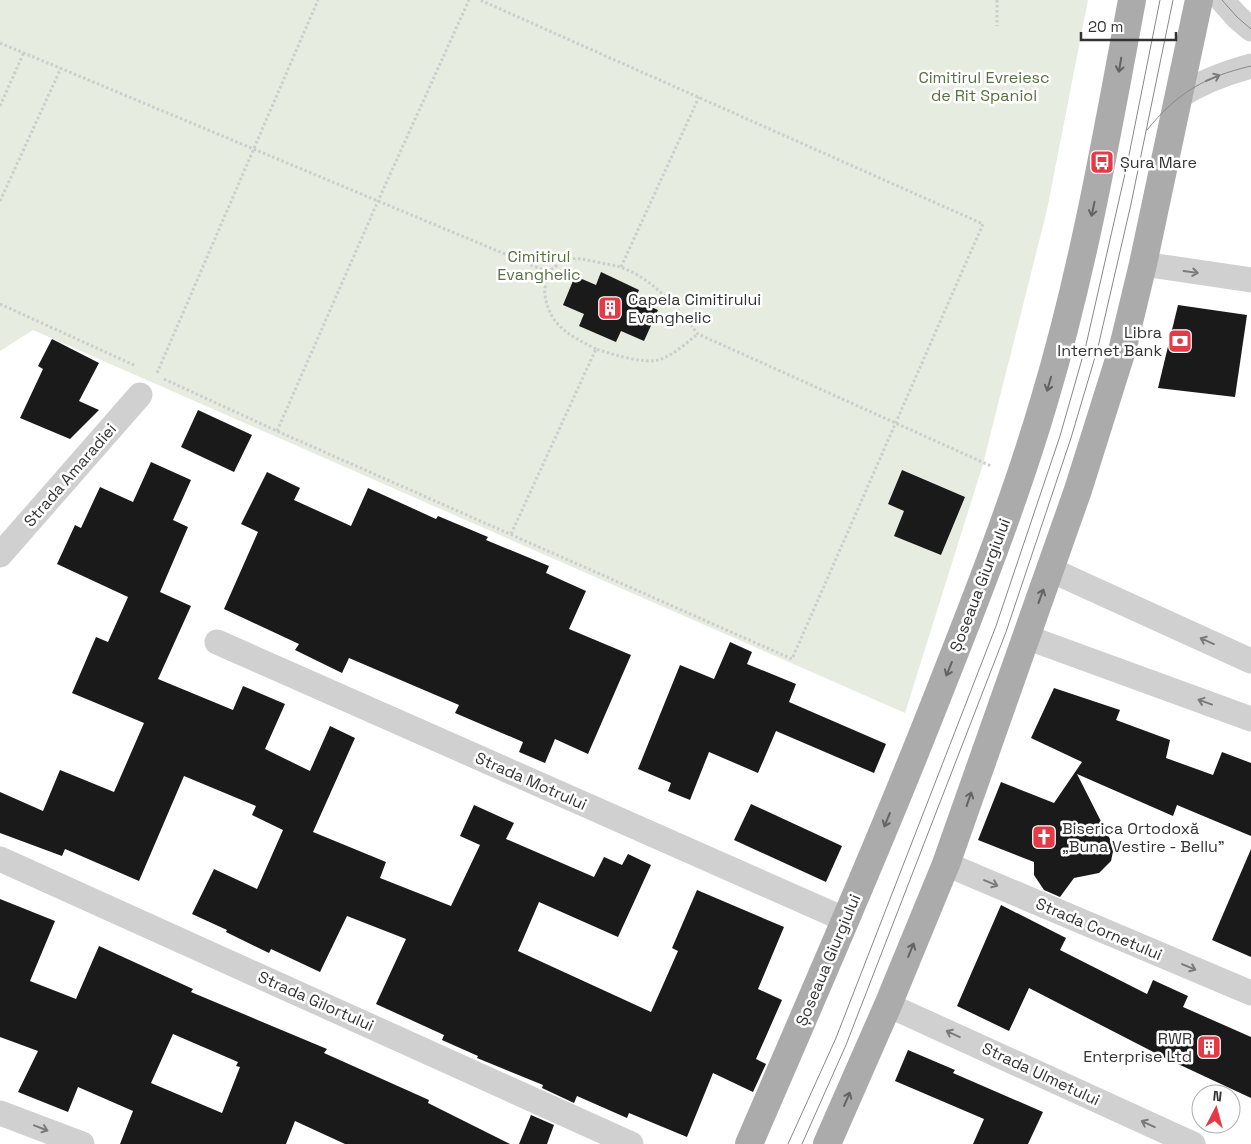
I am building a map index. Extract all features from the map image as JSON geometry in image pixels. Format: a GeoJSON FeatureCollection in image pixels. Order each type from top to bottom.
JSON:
{"type":"FeatureCollection","features":[{"type":"Feature","properties":{"kind":"main road","name":"Șoseaua Giurgiului"},"geometry":{"type":"LineString","coordinates":[[749,1144],[846,920],[926,727],[972,609],[1020,475],[1045,400],[1084,252],[1132,0]]}},
{"type":"Feature","properties":{"kind":"main road"},"geometry":{"type":"LineString","coordinates":[[827,1144],[888,1005],[946,864],[1051,570],[1123,347],[1143,264],[1199,0]]}},
{"type":"Feature","properties":{"kind":"street"},"geometry":{"type":"LineString","coordinates":[[1178,97],[1196,86],[1230,72],[1251,66]]}},
{"type":"Feature","properties":{"kind":"street"},"geometry":{"type":"LineString","coordinates":[[1143,264],[1251,280]]}},
{"type":"Feature","properties":{"kind":"street","name":"Strada Amaradiei"},"geometry":{"type":"LineString","coordinates":[[0,556],[140,395]]}},
{"type":"Feature","properties":{"kind":"street"},"geometry":{"type":"LineString","coordinates":[[1051,570],[1251,661]]}},
{"type":"Feature","properties":{"kind":"street"},"geometry":{"type":"LineString","coordinates":[[1026,637],[1251,719]]}},
{"type":"Feature","properties":{"kind":"street","name":"Strada Motrului"},"geometry":{"type":"LineString","coordinates":[[217,642],[846,920]]}},
{"type":"Feature","properties":{"kind":"street","name":"Strada Gilortului"},"geometry":{"type":"LineString","coordinates":[[0,859],[631,1144]]}},
{"type":"Feature","properties":{"kind":"street","name":"Strada Cornetului"},"geometry":{"type":"LineString","coordinates":[[946,864],[1251,993]]}},
{"type":"Feature","properties":{"kind":"street","name":"Strada Ulmetului"},"geometry":{"type":"LineString","coordinates":[[888,1005],[1193,1144]]}},
{"type":"Feature","properties":{"kind":"street"},"geometry":{"type":"LineString","coordinates":[[0,1113],[82,1144]]}},
{"type":"Feature","properties":{"kind":"path"},"geometry":{"type":"LineString","coordinates":[[318,0],[156,376],[792,659],[983,224],[480,0]]}},
{"type":"Feature","properties":{"kind":"path"},"geometry":{"type":"LineString","coordinates":[[277,431],[378,200],[469,0]]}},
{"type":"Feature","properties":{"kind":"path"},"geometry":{"type":"LineString","coordinates":[[997,0],[997,26]]}},
{"type":"Feature","properties":{"kind":"path"},"geometry":{"type":"LineString","coordinates":[[0,42],[548,272]]}},
{"type":"Feature","properties":{"kind":"path"},"geometry":{"type":"LineString","coordinates":[[0,106],[24,52]]}},
{"type":"Feature","properties":{"kind":"path"},"geometry":{"type":"LineString","coordinates":[[0,202],[61,68]]}},
{"type":"Feature","properties":{"kind":"path"},"geometry":{"type":"LineString","coordinates":[[621,267],[699,97]]}},
{"type":"Feature","properties":{"kind":"path"},"geometry":{"type":"LineString","coordinates":[[698,334],[675,351],[657,360],[626,358],[596,349],[566,333],[550,314],[545,294],[548,272],[562,260],[577,258],[621,267],[660,290],[676,306],[698,334],[984,464]]}},
{"type":"Feature","properties":{"kind":"path"},"geometry":{"type":"LineString","coordinates":[[0,304],[139,368]]}},
{"type":"Feature","properties":{"kind":"path"},"geometry":{"type":"LineString","coordinates":[[510,534],[596,349]]}},
{"type":"Feature","properties":{"kind":"green space","name":"Cimitirul Evanghelic"},"geometry":{"type":"Polygon","coordinates":[[[0,0],[1088,0],[1047,210],[983,464],[905,713],[33,330],[0,351],[0,0]]]}},
{"type":"Feature","properties":{"kind":"building","name":"Capela Cimitirului Evanghelic"},"geometry":{"type":"Polygon","coordinates":[[[601,272],[639,290],[635,300],[658,310],[644,341],[621,331],[616,342],[579,326],[584,314],[563,305],[575,276],[596,285],[601,272]]]}},
{"type":"Feature","properties":{"kind":"building"},"geometry":{"type":"Polygon","coordinates":[[[1178,305],[1247,315],[1235,397],[1158,388],[1178,305]]]}},
{"type":"Feature","properties":{"kind":"building"},"geometry":{"type":"Polygon","coordinates":[[[52,339],[99,363],[79,401],[99,410],[70,439],[20,418],[43,369],[38,366],[52,339]]]}},
{"type":"Feature","properties":{"kind":"building"},"geometry":{"type":"Polygon","coordinates":[[[198,410],[252,435],[234,472],[181,447],[198,410]]]}},
{"type":"Feature","properties":{"kind":"building"},"geometry":{"type":"Polygon","coordinates":[[[151,462],[191,480],[173,520],[188,527],[160,592],[191,606],[158,679],[233,710],[243,686],[285,704],[265,749],[310,771],[330,726],[355,738],[313,832],[386,862],[380,878],[451,906],[480,845],[460,836],[474,805],[514,823],[506,839],[594,877],[604,857],[622,865],[628,854],[651,865],[618,937],[539,902],[518,951],[651,1012],[678,951],[672,948],[697,890],[784,927],[758,989],[782,1000],[756,1059],[766,1064],[753,1092],[713,1073],[687,1137],[629,1113],[627,1118],[577,1096],[574,1103],[542,1088],[543,1085],[477,1058],[478,1056],[442,1040],[444,1035],[376,1004],[406,939],[347,916],[320,972],[271,949],[269,953],[226,932],[227,930],[192,914],[214,869],[257,889],[283,830],[252,815],[256,806],[184,776],[139,881],[65,849],[62,856],[0,833],[0,792],[43,811],[60,770],[114,792],[144,723],[72,693],[96,637],[108,642],[128,597],[57,564],[75,525],[81,528],[100,487],[133,502],[151,462]]]}},
{"type":"Feature","properties":{"kind":"building"},"geometry":{"type":"Polygon","coordinates":[[[902,470],[965,497],[941,555],[894,536],[904,511],[888,504],[902,470]]]}},
{"type":"Feature","properties":{"kind":"building"},"geometry":{"type":"Polygon","coordinates":[[[267,472],[300,488],[294,500],[351,526],[368,488],[436,519],[438,516],[488,537],[486,540],[549,566],[546,573],[586,591],[569,629],[631,655],[588,754],[555,739],[545,763],[519,752],[523,742],[455,713],[459,705],[349,658],[342,673],[295,650],[299,644],[224,609],[258,532],[241,524],[267,472]]]}},
{"type":"Feature","properties":{"kind":"building"},"geometry":{"type":"Polygon","coordinates":[[[730,642],[752,652],[747,664],[796,684],[789,702],[886,744],[874,773],[776,731],[758,773],[709,752],[690,800],[668,791],[671,783],[638,769],[680,665],[714,679],[730,642]]]}},
{"type":"Feature","properties":{"kind":"building"},"geometry":{"type":"Polygon","coordinates":[[[1054,688],[1120,710],[1116,720],[1170,740],[1166,758],[1213,775],[1222,752],[1251,763],[1251,836],[1177,805],[1173,816],[1077,774],[1114,847],[1111,861],[1099,873],[1074,878],[1060,897],[1044,890],[1034,875],[1034,862],[978,840],[1001,782],[1054,803],[1082,762],[1031,738],[1054,688]]]}},
{"type":"Feature","properties":{"kind":"building"},"geometry":{"type":"Polygon","coordinates":[[[751,804],[842,846],[826,882],[734,840],[751,804]]]}},
{"type":"Feature","properties":{"kind":"building"},"geometry":{"type":"Polygon","coordinates":[[[1251,849],[1251,957],[1212,940],[1251,849]]]}},
{"type":"Feature","properties":{"kind":"building"},"geometry":{"type":"Polygon","coordinates":[[[0,899],[55,921],[30,981],[76,999],[99,946],[193,989],[191,992],[327,1049],[324,1053],[429,1100],[428,1103],[510,1144],[345,1144],[295,1121],[286,1144],[120,1144],[133,1111],[78,1087],[68,1112],[18,1092],[38,1051],[0,1037],[0,899]],[[173,1034],[151,1083],[222,1113],[240,1067],[236,1066],[238,1062],[173,1034]]]}},
{"type":"Feature","properties":{"kind":"building"},"geometry":{"type":"Polygon","coordinates":[[[1001,905],[1066,938],[1060,950],[1147,994],[1153,980],[1188,996],[1183,1007],[1251,1037],[1251,1098],[1241,1093],[1241,1084],[1221,1084],[1163,1057],[1029,988],[1009,1031],[957,1006],[1001,905]]]}},
{"type":"Feature","properties":{"kind":"building"},"geometry":{"type":"Polygon","coordinates":[[[908,1050],[955,1070],[953,1073],[1043,1112],[1028,1144],[973,1144],[984,1119],[895,1081],[908,1050]]]}},
{"type":"Feature","properties":{"kind":"building"},"geometry":{"type":"Polygon","coordinates":[[[531,1115],[554,1125],[547,1144],[519,1144],[531,1115]]]}},
{"type":"Feature","properties":{"kind":"tram line"},"geometry":{"type":"LineString","coordinates":[[788,1144],[836,1038],[996,626],[1060,436],[1086,345],[1127,165],[1160,0]]}},
{"type":"Feature","properties":{"kind":"tram line"},"geometry":{"type":"LineString","coordinates":[[802,1144],[846,1045],[1006,632],[1071,438],[1098,347],[1131,204],[1173,0]]}},
{"type":"Feature","properties":{"kind":"tram line"},"geometry":{"type":"LineString","coordinates":[[1222,0],[1251,29]]}},
{"type":"Feature","properties":{"kind":"tram line"},"geometry":{"type":"LineString","coordinates":[[1147,130],[1169,106],[1193,88],[1219,75],[1251,66]]}},
{"type":"Feature","properties":{"kind":"place","name":"Șura Mare"},"geometry":{"type":"Point","coordinates":[1102,162]}},
{"type":"Feature","properties":{"kind":"place","name":"Capela Cimitirului Evanghelic"},"geometry":{"type":"Point","coordinates":[610,308]}},
{"type":"Feature","properties":{"kind":"place","name":"Libra Internet Bank"},"geometry":{"type":"Point","coordinates":[1180,341]}},
{"type":"Feature","properties":{"kind":"place","name":"Biserica Ortodoxă „Buna Vestire - Bellu”"},"geometry":{"type":"Point","coordinates":[1044,837]}},
{"type":"Feature","properties":{"kind":"place","name":"RWR Enterprise Ltd"},"geometry":{"type":"Point","coordinates":[1209,1047]}},
{"type":"Feature","properties":{"kind":"park label","name":"Cimitirul Evreiesc de Rit Spaniol"},"geometry":{"type":"Point","coordinates":[984,86]}}]}
